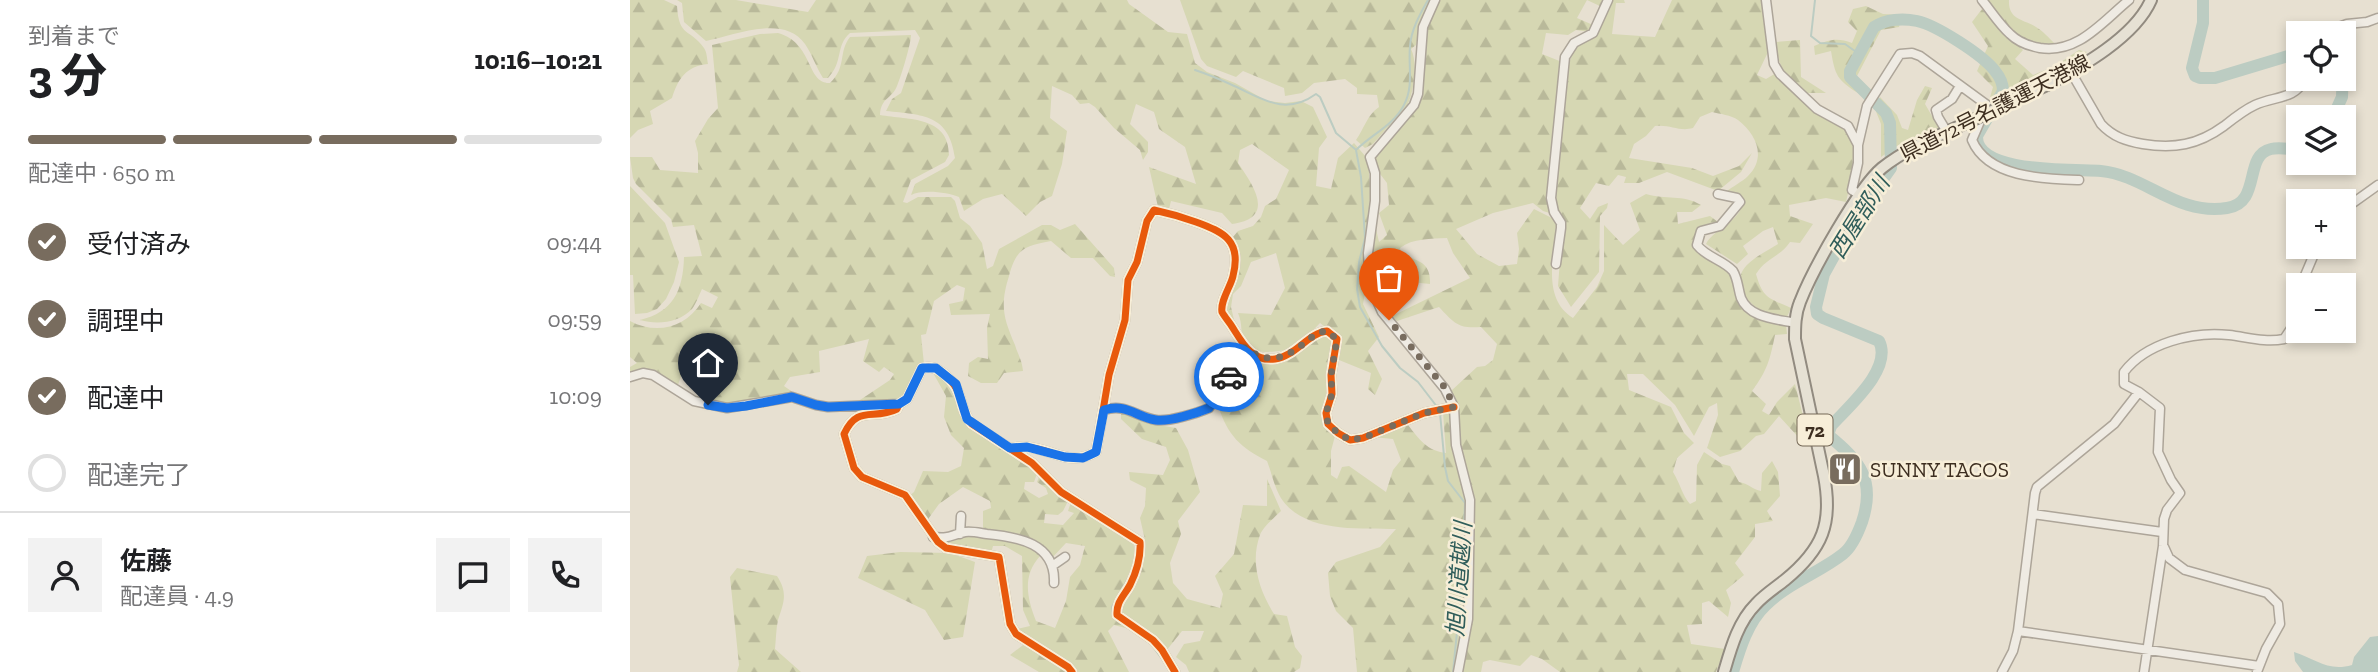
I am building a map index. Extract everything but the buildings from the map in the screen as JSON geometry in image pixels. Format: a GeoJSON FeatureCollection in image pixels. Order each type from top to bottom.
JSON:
{"type":"FeatureCollection","features":[{"type":"Feature","properties":{"kind":"main road","name":"県道72号名護運天港線"},"geometry":{"type":"LineString","coordinates":[[1724,672],[1736,635],[1749,612],[1809,557],[1820,540],[1827,518],[1827,493],[1797,354],[1795,323],[1803,295],[1860,195],[1875,174],[1905,153],[2071,72],[2129,29],[2151,0]]}},
{"type":"Feature","properties":{"kind":"street"},"geometry":{"type":"LineString","coordinates":[[1435,0],[1423,27],[1415,104],[1370,157],[1375,173],[1375,201],[1368,269],[1370,285],[1382,312],[1446,389],[1454,407],[1456,445],[1470,500],[1468,619],[1458,672]]}},
{"type":"Feature","properties":{"kind":"street"},"geometry":{"type":"LineString","coordinates":[[1556,264],[1561,223],[1553,212],[1552,180],[1565,57],[1574,43],[1593,33],[1608,0]]}},
{"type":"Feature","properties":{"kind":"street"},"geometry":{"type":"LineString","coordinates":[[1766,0],[1774,64],[1780,74],[1817,109],[1848,125],[1858,145]]}},
{"type":"Feature","properties":{"kind":"street"},"geometry":{"type":"LineString","coordinates":[[1982,0],[2010,35],[2021,43],[2045,49],[2067,47],[2078,42],[2129,0]]}},
{"type":"Feature","properties":{"kind":"street"},"geometry":{"type":"LineString","coordinates":[[2356,23],[2378,18]]}},
{"type":"Feature","properties":{"kind":"street"},"geometry":{"type":"LineString","coordinates":[[1860,195],[1852,190],[1867,106],[1894,62],[1900,54],[1906,52],[1920,56],[1987,105],[1972,140],[1994,166],[2025,175],[2079,180]]}},
{"type":"Feature","properties":{"kind":"street"},"geometry":{"type":"LineString","coordinates":[[2071,72],[2107,130],[2127,141],[2167,147],[2182,146],[2205,138],[2256,104],[2296,91]]}},
{"type":"Feature","properties":{"kind":"street"},"geometry":{"type":"LineString","coordinates":[[1947,132],[1936,110],[1952,99],[1960,86]]}},
{"type":"Feature","properties":{"kind":"street"},"geometry":{"type":"LineString","coordinates":[[2356,201],[2378,185]]}},
{"type":"Feature","properties":{"kind":"street"},"geometry":{"type":"LineString","coordinates":[[1718,194],[1737,198],[1740,202],[1720,226],[1701,231],[1696,245],[1730,268],[1735,275],[1743,302],[1753,311],[1762,316],[1795,323]]}},
{"type":"Feature","properties":{"kind":"street"},"geometry":{"type":"LineString","coordinates":[[1010,448],[1027,447],[1065,457],[1083,458],[1096,452],[1109,375],[1125,320],[1128,280],[1147,221],[1154,210],[1171,213],[1223,232],[1229,239],[1234,248],[1234,273],[1222,312],[1242,346],[1256,356],[1276,359],[1300,347],[1318,332],[1327,331],[1337,339],[1331,375],[1332,394],[1326,413],[1328,424],[1350,440],[1363,438],[1424,413],[1454,407]]}},
{"type":"Feature","properties":{"kind":"street"},"geometry":{"type":"LineString","coordinates":[[2144,672],[2163,547],[2162,532],[2167,510],[2180,493],[2158,452],[2160,408],[2124,384],[2124,372],[2141,354],[2160,344],[2211,335],[2257,340],[2284,339],[2286,336]]}},
{"type":"Feature","properties":{"kind":"street"},"geometry":{"type":"LineString","coordinates":[[1104,410],[1114,407],[1154,420],[1166,421],[1209,408],[1230,376],[1233,355],[1242,346]]}},
{"type":"Feature","properties":{"kind":"street"},"geometry":{"type":"LineString","coordinates":[[630,377],[643,373],[653,375],[694,401],[727,408],[792,397],[828,407],[899,404],[907,399],[922,368],[936,368],[956,384],[967,419],[1032,463],[1061,492],[1140,542],[1136,569],[1116,606],[1117,615],[1153,640],[1175,672]]}},
{"type":"Feature","properties":{"kind":"street"},"geometry":{"type":"LineString","coordinates":[[2002,672],[2013,651],[2018,631],[2037,487],[2114,424],[2139,392]]}},
{"type":"Feature","properties":{"kind":"street"},"geometry":{"type":"LineString","coordinates":[[899,404],[897,409],[890,413],[855,416],[850,422],[844,434],[854,468],[862,477],[905,495],[933,537],[946,548],[999,557],[1010,624],[1016,634],[1072,672]]}},
{"type":"Feature","properties":{"kind":"street"},"geometry":{"type":"LineString","coordinates":[[2033,514],[2162,532]]}},
{"type":"Feature","properties":{"kind":"street"},"geometry":{"type":"LineString","coordinates":[[960,534],[961,516]]}},
{"type":"Feature","properties":{"kind":"street"},"geometry":{"type":"LineString","coordinates":[[933,537],[948,538],[966,532],[1009,536],[1031,542],[1041,550],[1055,569],[1054,583]]}},
{"type":"Feature","properties":{"kind":"street"},"geometry":{"type":"LineString","coordinates":[[2018,631],[2258,669],[2280,624],[2278,604],[2267,593],[2185,570],[2169,558],[2163,547]]}},
{"type":"Feature","properties":{"kind":"street"},"geometry":{"type":"LineString","coordinates":[[1052,566],[1065,557]]}},
{"type":"Feature","properties":{"kind":"green space"},"geometry":{"type":"Polygon","coordinates":[[[630,0],[664,0],[677,6],[680,23],[704,48],[708,64],[694,67],[684,75],[672,98],[650,111],[653,124],[638,130],[630,138],[630,0]]]}},
{"type":"Feature","properties":{"kind":"green space"},"geometry":{"type":"Polygon","coordinates":[[[677,0],[736,0],[808,12],[816,0],[1127,0],[1168,32],[1187,34],[1195,63],[1207,72],[1235,83],[1267,101],[1301,101],[1313,107],[1327,137],[1319,148],[1316,186],[1331,189],[1338,158],[1354,143],[1366,157],[1371,194],[1363,270],[1366,288],[1363,304],[1379,337],[1368,351],[1382,379],[1375,395],[1368,389],[1371,373],[1339,360],[1342,340],[1320,323],[1303,341],[1286,350],[1261,352],[1246,343],[1238,313],[1271,315],[1285,288],[1276,253],[1251,262],[1241,286],[1233,294],[1231,307],[1236,328],[1228,315],[1226,304],[1239,264],[1233,237],[1238,231],[1253,226],[1261,217],[1265,206],[1276,199],[1289,170],[1252,144],[1240,150],[1238,163],[1255,190],[1258,200],[1254,215],[1246,221],[1232,224],[1222,213],[1171,201],[1169,209],[1158,207],[1149,167],[1196,184],[1185,147],[1159,129],[1154,112],[1136,104],[1130,124],[1148,142],[1148,152],[1143,160],[1140,150],[1095,107],[1089,103],[1080,104],[1072,95],[1052,86],[1050,118],[1067,131],[1062,164],[1052,196],[1040,202],[1026,216],[1002,194],[983,199],[964,211],[959,197],[954,195],[928,192],[911,195],[915,184],[948,166],[955,158],[947,133],[932,119],[886,111],[892,99],[901,93],[920,38],[915,30],[850,33],[842,43],[833,72],[828,78],[823,78],[805,44],[796,35],[772,28],[745,31],[706,41],[684,22],[682,3],[677,0]]]}},
{"type":"Feature","properties":{"kind":"green space"},"geometry":{"type":"Polygon","coordinates":[[[1180,0],[1432,0],[1420,26],[1416,45],[1411,49],[1414,76],[1408,104],[1373,144],[1365,148],[1356,140],[1379,107],[1377,95],[1357,94],[1357,88],[1345,79],[1314,83],[1302,93],[1285,96],[1284,88],[1243,71],[1236,77],[1207,66],[1201,59],[1180,0]]]}},
{"type":"Feature","properties":{"kind":"green space"},"geometry":{"type":"Polygon","coordinates":[[[1438,0],[1587,0],[1577,18],[1593,25],[1590,32],[1576,30],[1568,35],[1546,33],[1542,54],[1562,62],[1548,181],[1553,214],[1543,211],[1533,203],[1493,213],[1456,229],[1477,254],[1499,266],[1517,264],[1517,233],[1534,209],[1556,220],[1558,224],[1553,287],[1563,309],[1573,318],[1597,287],[1604,271],[1604,225],[1623,245],[1640,230],[1630,203],[1646,194],[1688,199],[1701,205],[1692,212],[1677,212],[1678,224],[1710,216],[1718,222],[1695,238],[1695,248],[1728,270],[1733,277],[1740,302],[1786,325],[1787,334],[1775,335],[1767,365],[1752,391],[1766,404],[1762,411],[1769,415],[1777,402],[1795,384],[1809,440],[1800,439],[1779,416],[1764,434],[1756,436],[1740,451],[1720,457],[1707,448],[1718,415],[1717,403],[1709,407],[1694,436],[1675,405],[1643,374],[1627,374],[1629,390],[1671,407],[1684,433],[1694,443],[1677,458],[1673,472],[1690,504],[1696,501],[1697,465],[1704,452],[1730,466],[1739,482],[1761,491],[1762,473],[1772,461],[1778,472],[1780,496],[1767,511],[1773,521],[1755,524],[1755,537],[1735,563],[1744,575],[1726,590],[1731,603],[1728,617],[1709,601],[1702,603],[1702,624],[1687,625],[1691,644],[1725,649],[1716,672],[1560,672],[1542,659],[1531,655],[1520,666],[1490,660],[1483,662],[1481,672],[1461,672],[1472,559],[1473,496],[1459,439],[1457,406],[1451,391],[1477,367],[1485,366],[1493,360],[1497,344],[1481,327],[1457,324],[1439,307],[1397,321],[1392,316],[1470,278],[1453,253],[1447,238],[1416,241],[1400,248],[1401,253],[1426,267],[1430,284],[1372,278],[1370,262],[1376,229],[1379,242],[1387,235],[1379,213],[1389,205],[1387,183],[1377,170],[1374,159],[1418,106],[1426,28],[1438,0]]]}},
{"type":"Feature","properties":{"kind":"green space"},"geometry":{"type":"Polygon","coordinates":[[[1587,0],[1605,0],[1602,7],[1587,0]]]}},
{"type":"Feature","properties":{"kind":"green space"},"geometry":{"type":"Polygon","coordinates":[[[1612,0],[1624,0],[1625,3],[1616,3],[1612,34],[1655,37],[1672,0],[1763,0],[1769,50],[1757,75],[1766,79],[1776,73],[1813,109],[1845,128],[1854,145],[1852,176],[1846,202],[1826,198],[1789,205],[1790,216],[1813,224],[1800,243],[1790,242],[1756,274],[1768,297],[1791,308],[1787,317],[1755,307],[1746,297],[1741,283],[1741,275],[1746,266],[1778,244],[1773,227],[1743,246],[1748,254],[1737,264],[1706,244],[1738,214],[1743,201],[1726,192],[1754,169],[1758,154],[1750,132],[1738,120],[1712,112],[1700,117],[1693,128],[1655,126],[1634,144],[1629,158],[1692,168],[1713,176],[1739,166],[1752,153],[1741,172],[1718,191],[1667,172],[1639,183],[1624,183],[1626,177],[1618,175],[1609,186],[1596,183],[1580,208],[1590,219],[1598,207],[1608,203],[1600,216],[1599,272],[1571,307],[1558,286],[1563,220],[1554,190],[1561,149],[1567,68],[1575,48],[1596,36],[1612,0]]]}},
{"type":"Feature","properties":{"kind":"green space"},"geometry":{"type":"Polygon","coordinates":[[[1986,0],[2009,0],[2011,12],[2017,18],[2039,29],[2054,43],[2034,44],[2024,39],[2007,25],[1986,0]]]}},
{"type":"Feature","properties":{"kind":"green space"},"geometry":{"type":"Polygon","coordinates":[[[1866,6],[1883,14],[1902,15],[1899,27],[1881,30],[1856,78],[1864,87],[1858,93],[1838,76],[1831,51],[1815,55],[1814,46],[1833,40],[1852,43],[1857,31],[1848,22],[1853,9],[1866,6]]]}},
{"type":"Feature","properties":{"kind":"green space"},"geometry":{"type":"Polygon","coordinates":[[[1982,9],[2004,34],[2023,50],[2015,59],[2033,75],[2055,66],[2079,50],[2087,52],[2056,73],[1989,101],[1993,87],[1977,71],[1988,46],[1972,22],[1982,9]]]}},
{"type":"Feature","properties":{"kind":"green space"},"geometry":{"type":"Polygon","coordinates":[[[778,33],[798,45],[817,77],[822,82],[830,83],[839,71],[844,48],[850,37],[911,35],[899,82],[884,101],[880,115],[925,122],[935,127],[947,142],[949,155],[945,162],[911,180],[903,202],[907,203],[918,197],[951,197],[955,201],[960,218],[970,226],[982,243],[987,269],[993,266],[999,249],[1042,225],[1051,225],[1060,230],[1075,224],[1114,268],[1115,277],[1110,276],[1093,258],[1071,258],[1051,241],[1028,247],[1018,254],[1009,276],[1004,303],[1005,319],[1023,371],[1004,373],[997,383],[981,383],[968,376],[969,363],[978,357],[988,359],[987,328],[990,314],[951,315],[949,304],[963,301],[965,288],[957,285],[934,301],[926,334],[921,335],[924,364],[918,366],[904,397],[899,400],[857,402],[890,380],[894,374],[884,367],[879,372],[863,361],[869,339],[819,351],[820,372],[790,377],[784,386],[794,393],[742,404],[711,402],[716,376],[682,373],[678,385],[649,372],[630,372],[630,367],[637,363],[630,357],[630,321],[650,328],[669,327],[687,318],[701,303],[712,308],[718,297],[702,289],[692,309],[681,317],[660,322],[640,320],[661,312],[674,298],[681,280],[684,257],[702,256],[694,225],[673,227],[671,219],[636,184],[630,157],[652,157],[660,170],[698,173],[695,141],[718,108],[712,45],[760,34],[778,33]]]}},
{"type":"Feature","properties":{"kind":"green space"},"geometry":{"type":"Polygon","coordinates":[[[1800,40],[1801,77],[1826,93],[1804,93],[1781,65],[1776,42],[1800,40]]]}},
{"type":"Feature","properties":{"kind":"green space"},"geometry":{"type":"Polygon","coordinates":[[[1925,86],[1932,88],[1925,104],[1939,128],[1903,142],[1881,157],[1881,124],[1875,109],[1880,97],[1897,115],[1902,128],[1908,130],[1917,100],[1925,86]]]}},
{"type":"Feature","properties":{"kind":"green space"},"geometry":{"type":"Polygon","coordinates":[[[630,186],[665,223],[679,262],[666,299],[657,309],[647,313],[635,314],[633,275],[630,275],[630,186]]]}},
{"type":"Feature","properties":{"kind":"green space"},"geometry":{"type":"Polygon","coordinates":[[[1327,335],[1334,340],[1329,395],[1322,413],[1325,426],[1335,436],[1331,451],[1331,475],[1337,479],[1342,467],[1349,466],[1386,492],[1393,470],[1401,460],[1393,439],[1372,437],[1408,425],[1429,447],[1446,453],[1443,412],[1450,412],[1450,434],[1466,498],[1466,571],[1456,672],[1357,672],[1353,628],[1336,611],[1330,596],[1328,573],[1336,562],[1380,547],[1396,529],[1335,527],[1306,519],[1293,511],[1280,497],[1267,461],[1236,439],[1226,425],[1218,405],[1234,380],[1240,362],[1248,355],[1264,361],[1280,361],[1294,356],[1327,335]]]}},
{"type":"Feature","properties":{"kind":"green space"},"geometry":{"type":"Polygon","coordinates":[[[932,371],[953,385],[965,424],[1038,471],[1034,482],[1025,482],[1024,489],[1039,498],[1048,494],[1046,488],[1037,482],[1040,474],[1069,499],[1058,515],[1045,514],[1044,523],[1063,525],[1074,513],[1068,511],[1074,503],[1133,538],[1138,556],[1128,584],[1115,605],[1133,630],[1114,625],[1108,631],[1129,672],[1077,672],[1017,629],[1030,626],[1023,610],[1022,556],[1005,546],[993,546],[991,553],[949,546],[937,540],[966,535],[1004,538],[1034,546],[1040,556],[1028,579],[1030,604],[1036,621],[1055,628],[1066,601],[1070,577],[1080,565],[1085,546],[1066,543],[1050,560],[1036,544],[1021,536],[983,532],[983,511],[991,508],[990,501],[963,487],[939,504],[926,522],[909,496],[914,492],[923,471],[948,472],[961,466],[964,448],[951,435],[944,417],[946,396],[932,371]]]}},
{"type":"Feature","properties":{"kind":"green space"},"geometry":{"type":"Polygon","coordinates":[[[1121,412],[1158,425],[1176,428],[1188,450],[1200,492],[1178,521],[1181,534],[1170,563],[1173,583],[1187,599],[1220,608],[1223,594],[1215,576],[1234,554],[1243,505],[1267,506],[1267,479],[1281,511],[1260,535],[1256,566],[1264,595],[1274,614],[1287,616],[1295,647],[1302,656],[1300,668],[1294,672],[1189,672],[1186,665],[1176,657],[1184,644],[1200,641],[1204,631],[1182,631],[1166,651],[1121,615],[1120,608],[1140,576],[1145,540],[1140,518],[1145,506],[1146,488],[1130,480],[1129,472],[1163,475],[1170,460],[1166,447],[1142,439],[1121,419],[1121,412]]]}},
{"type":"Feature","properties":{"kind":"green space"},"geometry":{"type":"Polygon","coordinates":[[[900,552],[950,553],[975,562],[963,637],[944,640],[925,610],[858,578],[867,556],[900,552]]]}},
{"type":"Feature","properties":{"kind":"green space"},"geometry":{"type":"Polygon","coordinates":[[[737,568],[777,576],[784,598],[777,623],[775,649],[801,672],[737,672],[739,665],[730,577],[737,568]]]}},
{"type":"Feature","properties":{"kind":"green space"},"geometry":{"type":"Polygon","coordinates":[[[1023,645],[1067,672],[1039,672],[1010,655],[1023,645]]]}},
{"type":"Feature","properties":{"kind":"shaded area"},"geometry":{"type":"Polygon","coordinates":[[[2378,636],[2378,672],[2303,672],[2295,661],[2294,652],[2329,666],[2352,665],[2354,657],[2370,637],[2378,636]]]}},
{"type":"Feature","properties":{"kind":"waterway","name":"旭川道越川"},"geometry":{"type":"LineString","coordinates":[[1428,0],[1416,22],[1411,40],[1410,83],[1404,105],[1388,124],[1356,150],[1361,177],[1365,238],[1359,262],[1357,289],[1360,307],[1382,346],[1400,368],[1418,382],[1438,408]]}},
{"type":"Feature","properties":{"kind":"waterway"},"geometry":{"type":"LineString","coordinates":[[1815,0],[1811,36],[1820,43],[1845,44],[1859,54]]}},
{"type":"Feature","properties":{"kind":"waterway","name":"西屋部川"},"geometry":{"type":"LineString","coordinates":[[2203,0],[2203,23],[2192,68],[2195,76],[2215,78],[2286,57]]}},
{"type":"Feature","properties":{"kind":"waterway","name":"西屋部川"},"geometry":{"type":"LineString","coordinates":[[1733,672],[1745,636],[1754,619],[1784,590],[1846,551],[1859,531],[1866,507],[1866,483],[1862,472],[1849,454],[1828,435],[1831,426],[1858,398],[1875,375],[1882,352],[1879,341],[1823,318],[1817,314],[1816,307],[1824,274],[1854,220],[1891,168],[1890,123],[1886,113],[1850,77],[1850,71],[1874,27],[1900,19],[1925,24],[1959,42],[1989,64],[2000,78],[2003,91],[1977,136],[1981,148],[1992,157],[2008,163],[2117,174],[2177,201],[2209,209],[2238,204],[2245,198],[2257,160],[2263,153],[2274,148],[2286,148]]}},
{"type":"Feature","properties":{"kind":"waterway"},"geometry":{"type":"LineString","coordinates":[[1195,70],[1283,105],[1304,101],[1316,94],[1320,97],[1336,133],[1355,149]]}},
{"type":"Feature","properties":{"kind":"waterway","name":"西屋部川"},"geometry":{"type":"LineString","coordinates":[[2338,105],[2342,91]]}},
{"type":"Feature","properties":{"kind":"waterway","name":"旭川道越川"},"geometry":{"type":"LineString","coordinates":[[1440,413],[1448,481],[1465,503],[1462,582],[1453,672]]}},
{"type":"Feature","properties":{"kind":"waterway"},"geometry":{"type":"LineString","coordinates":[[1113,613],[1112,607],[1132,571]]}},
{"type":"Feature","properties":{"kind":"waterway"},"geometry":{"type":"LineString","coordinates":[[1118,620],[1151,644],[1165,663]]}},
{"type":"Feature","properties":{"kind":"cycle path"},"geometry":{"type":"LineString","coordinates":[[1010,448],[1036,448],[1069,458],[1096,452],[1109,375],[1125,320],[1128,280],[1137,262],[1147,221],[1154,210],[1215,230],[1233,246],[1235,264],[1222,312],[1243,344],[1253,354],[1267,359],[1282,357],[1314,336],[1327,331],[1337,339],[1331,375],[1332,394],[1326,413],[1328,424],[1338,433],[1350,440],[1363,438],[1424,413],[1454,407]]}},
{"type":"Feature","properties":{"kind":"cycle path"},"geometry":{"type":"LineString","coordinates":[[1072,672],[1016,634],[1010,624],[999,557],[946,548],[938,542],[905,495],[862,477],[854,468],[844,434],[849,425],[861,416],[897,409],[899,404],[907,399],[922,368],[936,369],[951,381],[972,424],[1032,463],[1061,492],[1140,542],[1137,569],[1119,603],[1117,615],[1153,640],[1175,672]]}},
{"type":"Feature","properties":{"kind":"way so far"},"geometry":{"type":"LineString","coordinates":[[1229,377],[1233,368],[1233,355],[1242,346],[1256,356],[1276,359],[1300,347],[1318,332],[1327,331],[1337,339],[1337,345],[1331,375],[1332,394],[1326,413],[1328,424],[1338,433],[1350,440],[1363,438],[1424,413],[1454,407],[1446,389],[1389,320]]}},
{"type":"Feature","properties":{"kind":"place","name":"SUNNY TACOS"},"geometry":{"type":"Point","coordinates":[1845,469]}},
{"type":"Feature","properties":{"kind":"route"},"geometry":{"type":"LineString","coordinates":[[708,405],[727,408],[792,397],[828,407],[899,404],[907,399],[922,368],[936,368],[956,384],[967,419],[1010,448],[1027,447],[1065,457],[1083,458],[1096,452],[1104,410],[1114,407],[1154,420],[1166,421],[1209,408],[1229,377]]}}]}
